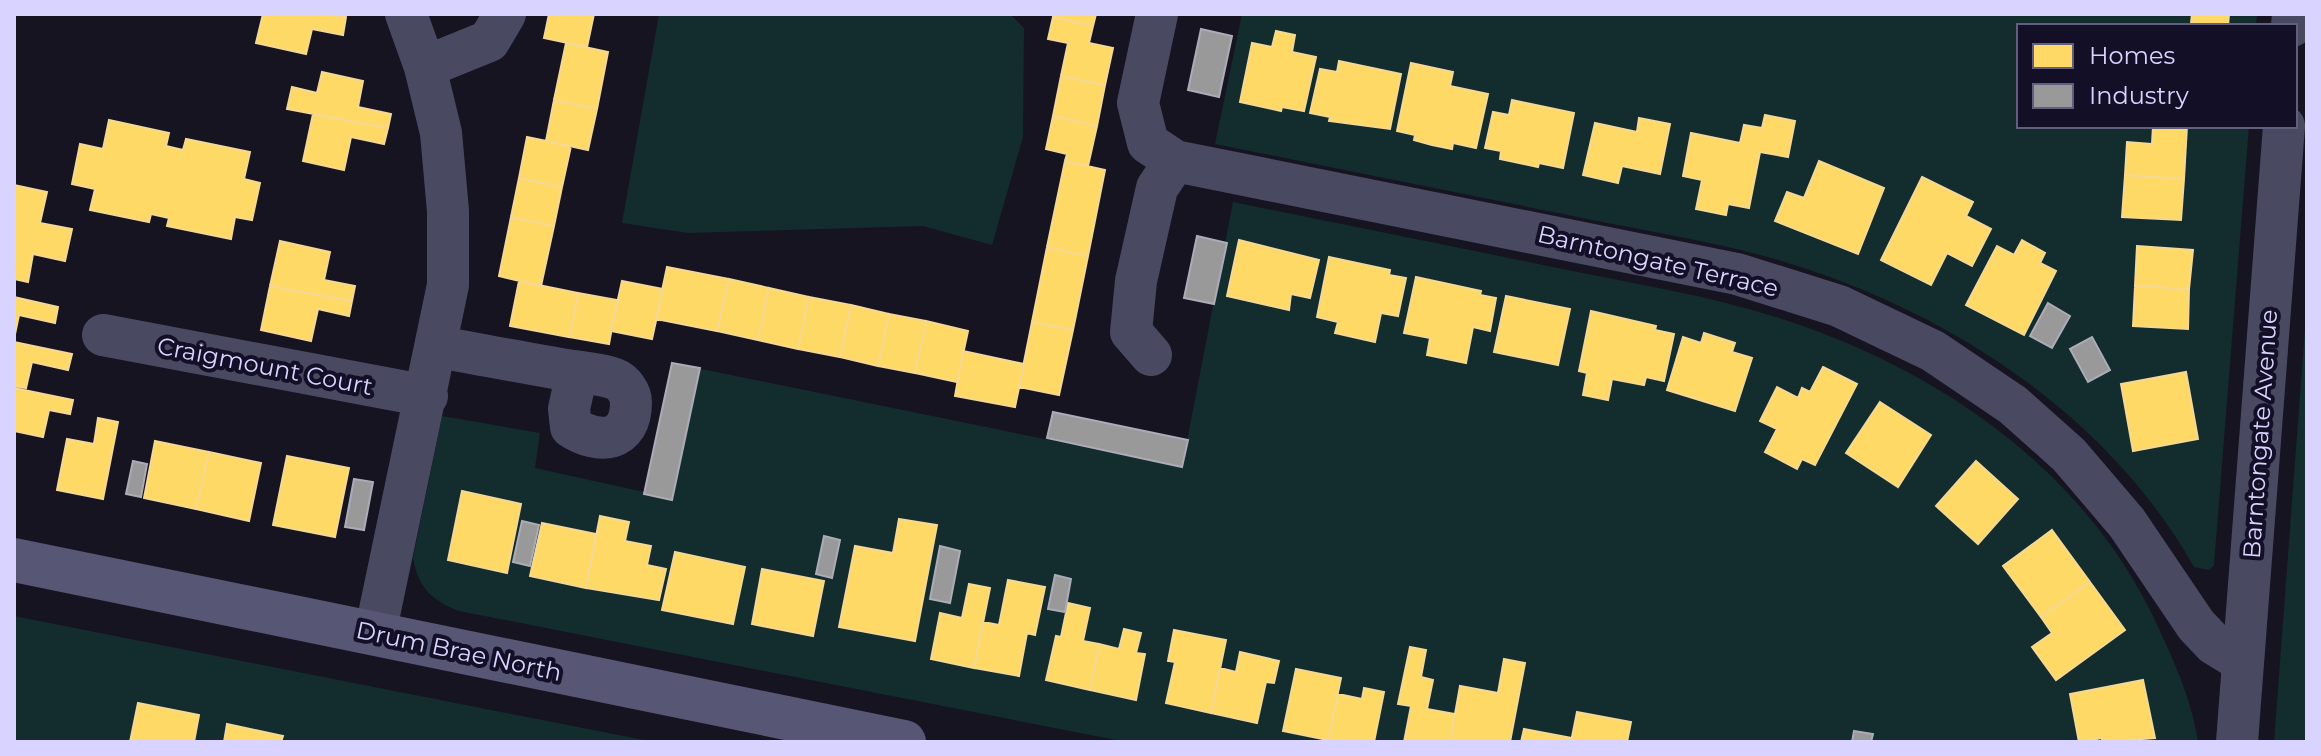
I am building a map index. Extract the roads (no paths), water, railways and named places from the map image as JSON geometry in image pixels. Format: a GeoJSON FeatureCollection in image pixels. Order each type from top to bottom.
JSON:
{"type":"FeatureCollection","features":[{"type":"Feature","properties":{"kind":"main road","name":"Drum Brae North"},"geometry":{"type":"LineString","coordinates":[[14,560],[904,742]]}},
{"type":"Feature","properties":{"kind":"street"},"geometry":{"type":"LineString","coordinates":[[375,634],[438,347],[448,285],[448,211],[441,133],[425,67],[406,14]]}},
{"type":"Feature","properties":{"kind":"street"},"geometry":{"type":"LineString","coordinates":[[425,67],[489,41],[505,14]]}},
{"type":"Feature","properties":{"kind":"street","name":"Barntongate Terrace"},"geometry":{"type":"LineString","coordinates":[[1157,14],[1138,103],[1148,143],[1175,161],[1737,274],[1839,306],[1933,351],[2013,405],[2069,455],[2127,523],[2196,625],[2214,644],[2242,661]]}},
{"type":"Feature","properties":{"kind":"street","name":"Barntongate Avenue"},"geometry":{"type":"LineString","coordinates":[[2237,742],[2284,128]]}},
{"type":"Feature","properties":{"kind":"street"},"geometry":{"type":"LineString","coordinates":[[1151,355],[1131,332],[1136,281],[1157,188],[1175,161]]}},
{"type":"Feature","properties":{"kind":"street","name":"Craigmount Court"},"geometry":{"type":"LineString","coordinates":[[103,335],[427,396]]}},
{"type":"Feature","properties":{"kind":"street"},"geometry":{"type":"LineString","coordinates":[[438,347],[577,372]]}}]}
